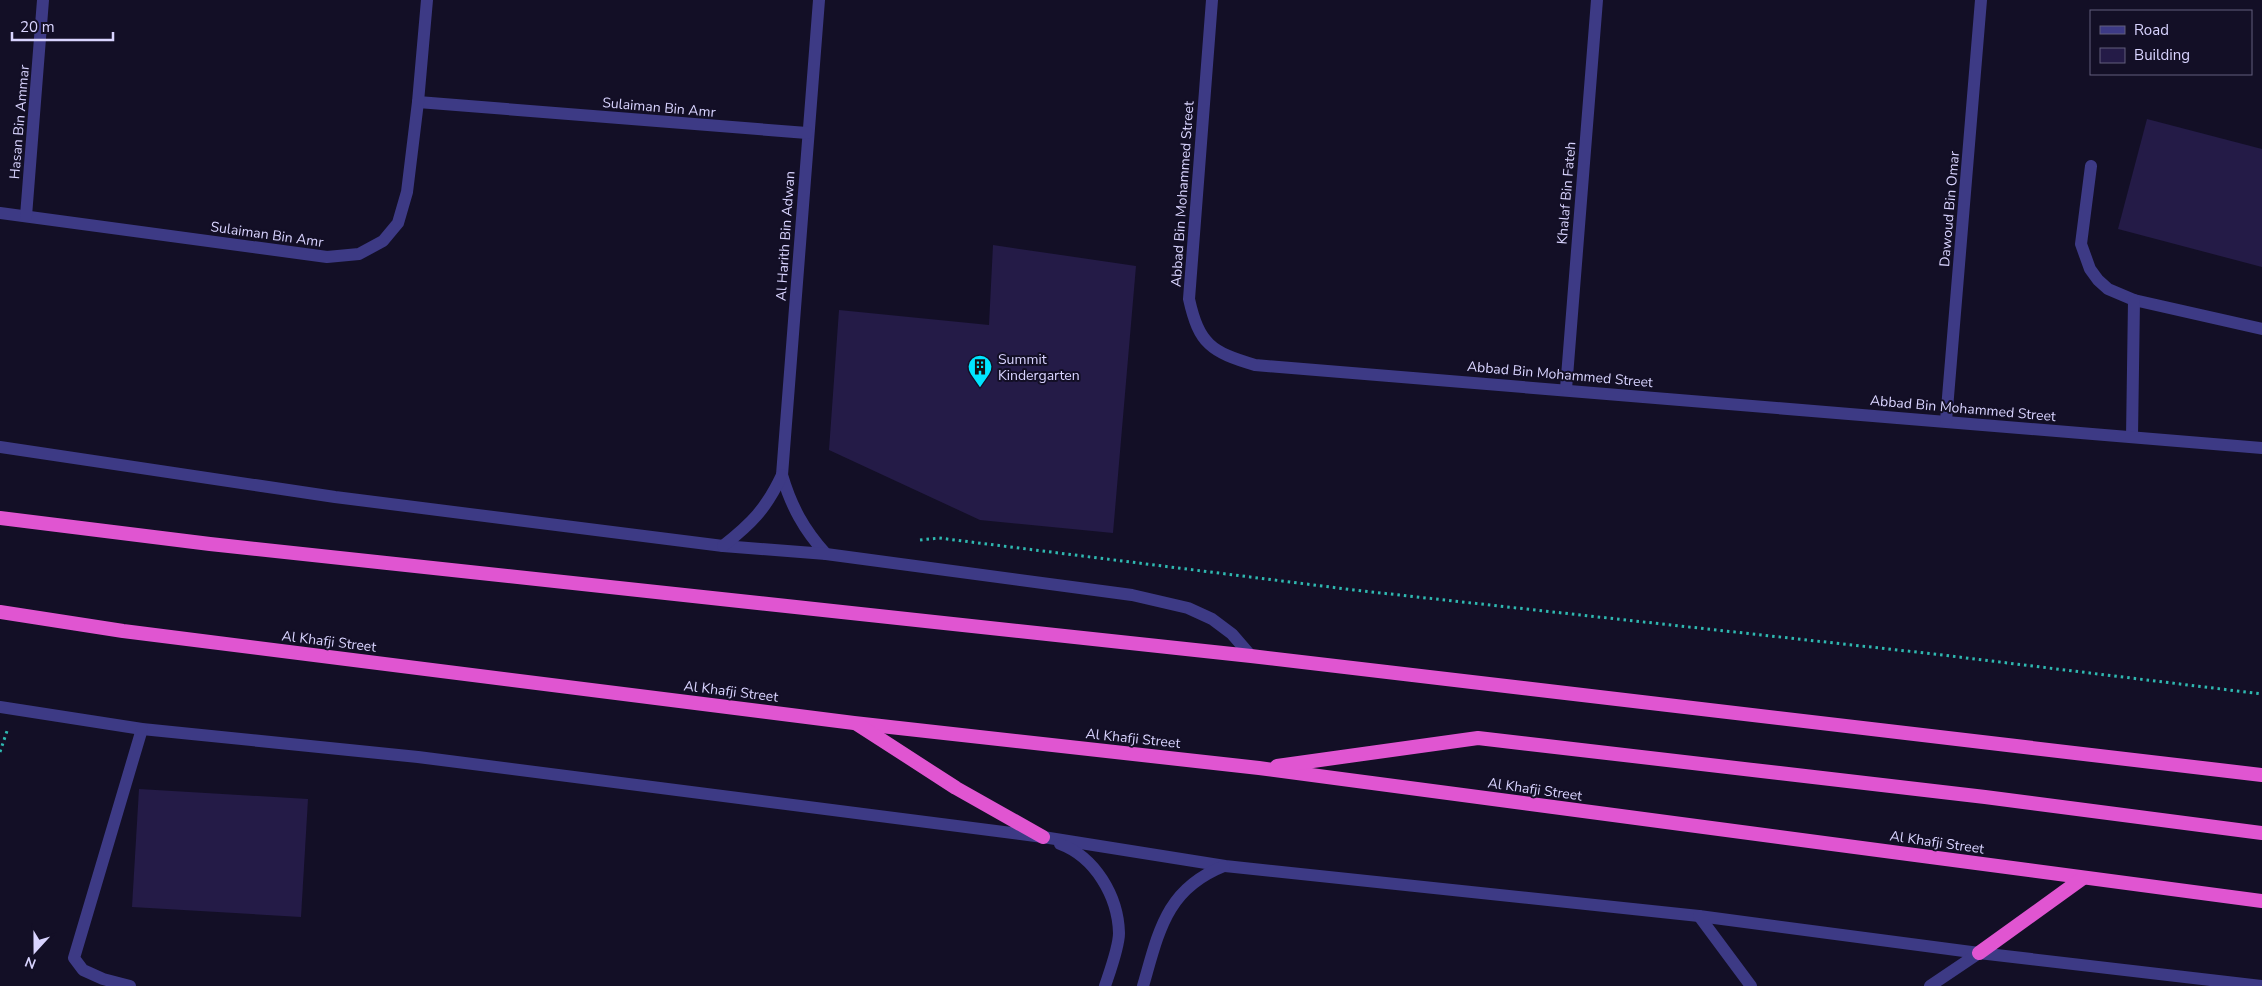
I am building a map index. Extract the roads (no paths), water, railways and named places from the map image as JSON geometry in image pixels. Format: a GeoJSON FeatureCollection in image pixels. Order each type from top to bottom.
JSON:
{"type":"FeatureCollection","features":[{"type":"Feature","properties":{"kind":"highway"},"geometry":{"type":"LineString","coordinates":[[0,518],[210,544],[1252,656],[2262,775]]}},
{"type":"Feature","properties":{"kind":"highway","name":"Al Khafji Street"},"geometry":{"type":"LineString","coordinates":[[0,612],[123,631],[854,723],[1259,768],[2262,901]]}},
{"type":"Feature","properties":{"kind":"highway"},"geometry":{"type":"LineString","coordinates":[[854,723],[956,788],[1043,837]]}},
{"type":"Feature","properties":{"kind":"highway"},"geometry":{"type":"LineString","coordinates":[[1259,768],[1478,738],[1985,797],[2262,833]]}},
{"type":"Feature","properties":{"kind":"highway"},"geometry":{"type":"LineString","coordinates":[[1979,953],[2083,878]]}},
{"type":"Feature","properties":{"kind":"street","name":"Hasan Bin Ammar"},"geometry":{"type":"LineString","coordinates":[[26,216],[44,0]]}},
{"type":"Feature","properties":{"kind":"street","name":"Sulaiman Bin Amr"},"geometry":{"type":"LineString","coordinates":[[0,213],[327,257],[359,254],[383,241],[398,223],[407,192],[418,102],[427,0]]}},
{"type":"Feature","properties":{"kind":"street","name":"Al Harith Bin Adwan"},"geometry":{"type":"LineString","coordinates":[[818,0],[782,475],[798,518],[826,554]]}},
{"type":"Feature","properties":{"kind":"street","name":"Abbad Bin Mohammed Street"},"geometry":{"type":"LineString","coordinates":[[1212,0],[1189,298],[1194,323],[1205,341],[1226,356],[1255,365],[1566,389],[2262,448]]}},
{"type":"Feature","properties":{"kind":"street","name":"Khalaf Bin Fateh"},"geometry":{"type":"LineString","coordinates":[[1566,389],[1597,0]]}},
{"type":"Feature","properties":{"kind":"street","name":"Dawoud Bin Omar"},"geometry":{"type":"LineString","coordinates":[[1946,421],[1981,0]]}},
{"type":"Feature","properties":{"kind":"street","name":"Sulaiman Bin Amr"},"geometry":{"type":"LineString","coordinates":[[418,102],[807,134]]}},
{"type":"Feature","properties":{"kind":"street"},"geometry":{"type":"LineString","coordinates":[[2091,166],[2081,244],[2084,257],[2090,269],[2108,289],[2134,300],[2262,329]]}},
{"type":"Feature","properties":{"kind":"street"},"geometry":{"type":"LineString","coordinates":[[2132,437],[2134,300]]}},
{"type":"Feature","properties":{"kind":"street"},"geometry":{"type":"LineString","coordinates":[[0,447],[335,497],[723,546],[826,554],[1132,595],[1188,608],[1212,619],[1232,634],[1252,656]]}},
{"type":"Feature","properties":{"kind":"street","name":"Al Harith Bin Adwan"},"geometry":{"type":"LineString","coordinates":[[723,546],[746,528],[761,512],[782,475]]}},
{"type":"Feature","properties":{"kind":"street"},"geometry":{"type":"LineString","coordinates":[[0,707],[142,729],[418,757],[1043,837],[1224,866],[1699,916],[1979,953],[2262,986]]}},
{"type":"Feature","properties":{"kind":"street"},"geometry":{"type":"LineString","coordinates":[[130,986],[103,979],[84,970],[74,958],[142,729]]}},
{"type":"Feature","properties":{"kind":"street"},"geometry":{"type":"LineString","coordinates":[[1043,837],[1064,845],[1083,857],[1098,873],[1110,892],[1116,913],[1119,935],[1106,986]]}},
{"type":"Feature","properties":{"kind":"street"},"geometry":{"type":"LineString","coordinates":[[1144,986],[1154,950],[1168,912],[1176,899],[1198,878],[1224,866]]}},
{"type":"Feature","properties":{"kind":"street"},"geometry":{"type":"LineString","coordinates":[[1699,916],[1750,986]]}},
{"type":"Feature","properties":{"kind":"street"},"geometry":{"type":"LineString","coordinates":[[1930,986],[1979,953]]}},
{"type":"Feature","properties":{"kind":"place","name":"Summit Kindergarten"},"geometry":{"type":"Point","coordinates":[980,388]}}]}
